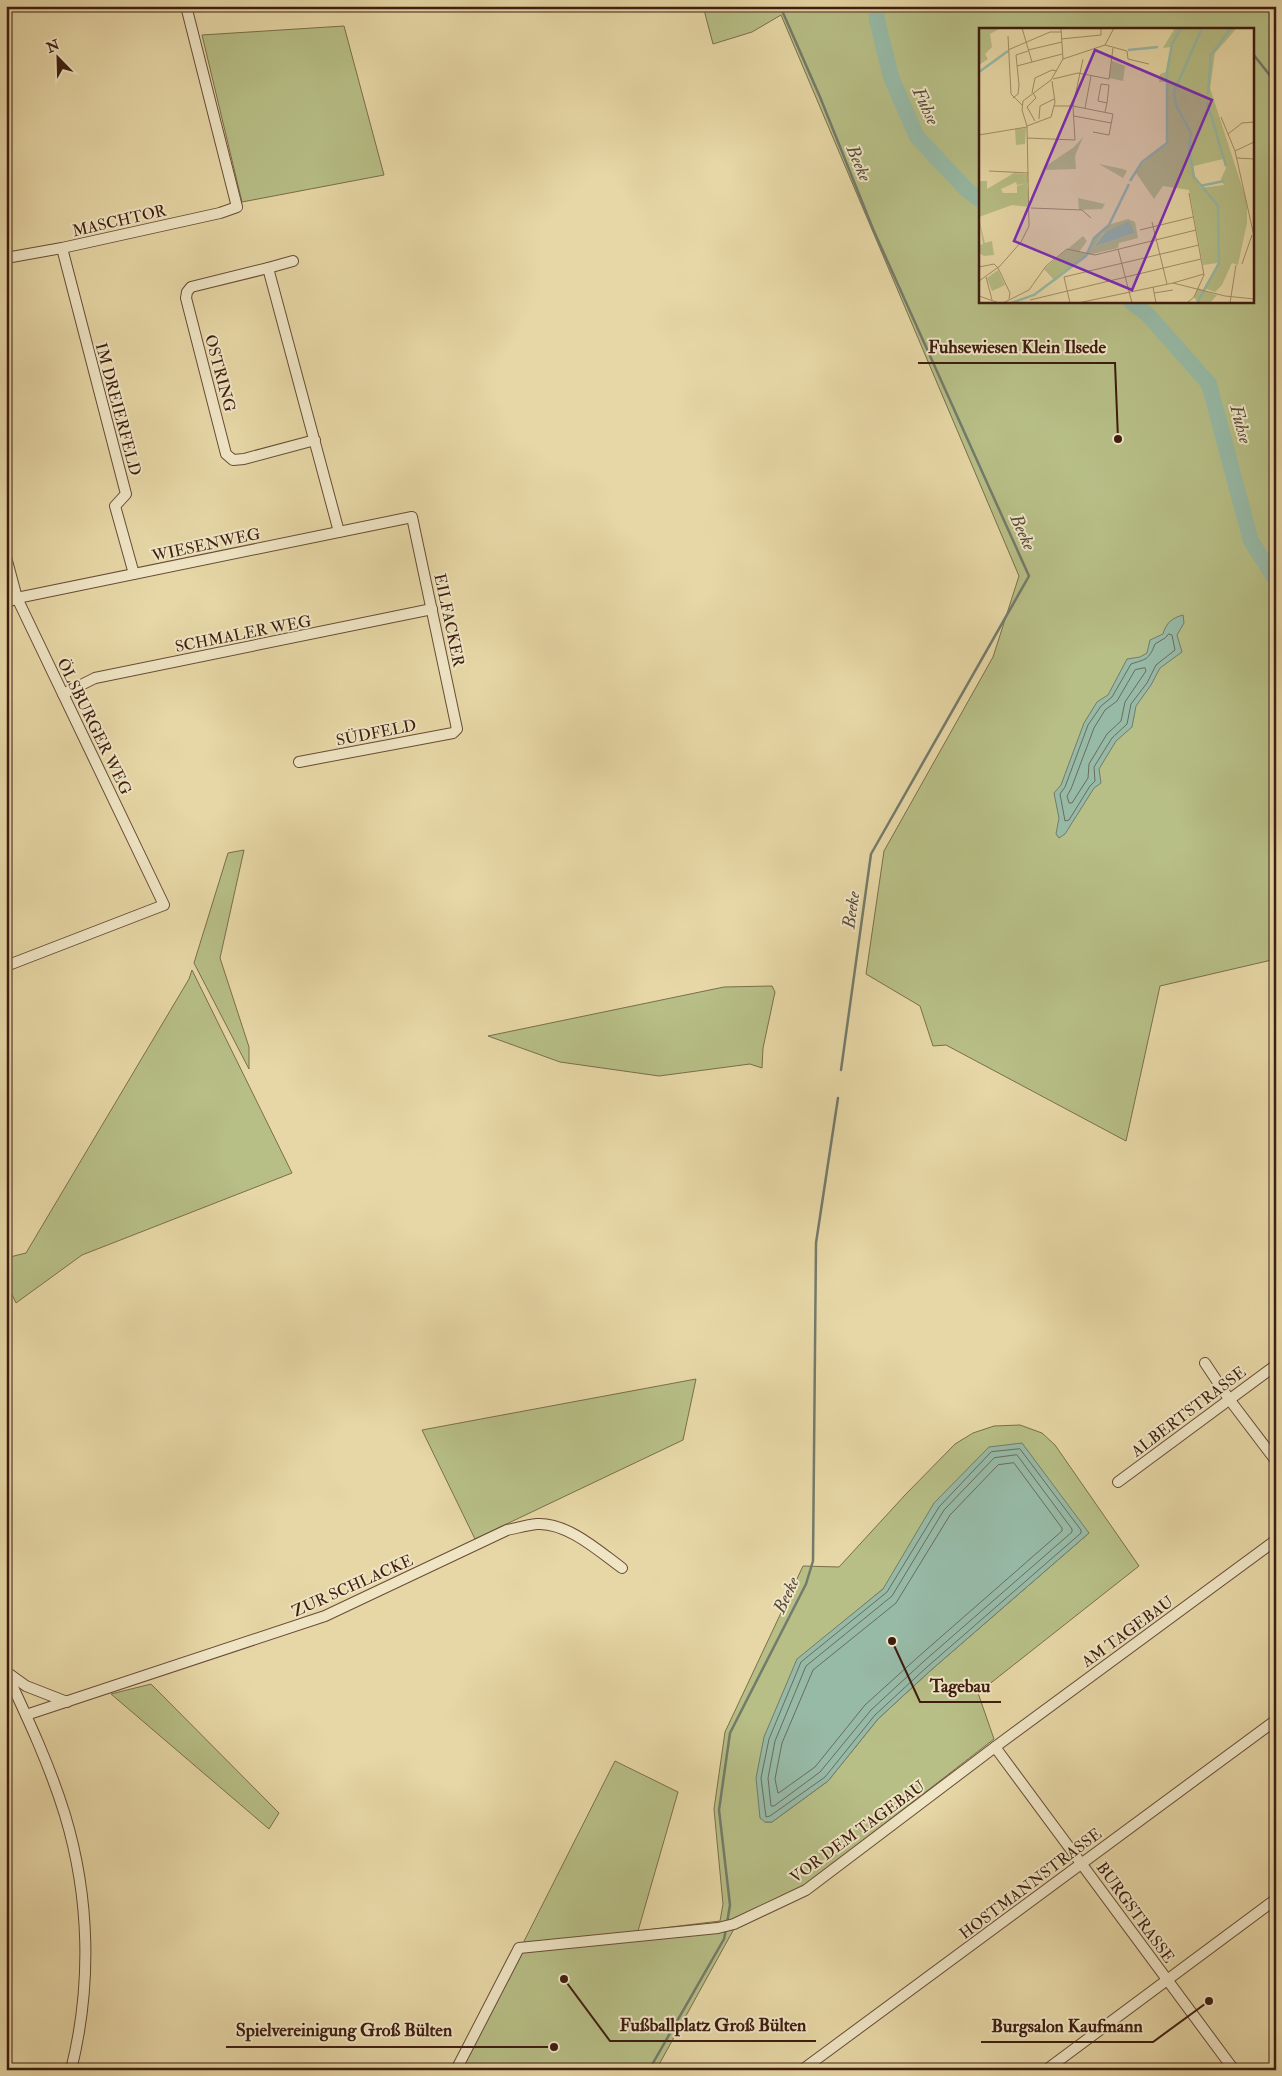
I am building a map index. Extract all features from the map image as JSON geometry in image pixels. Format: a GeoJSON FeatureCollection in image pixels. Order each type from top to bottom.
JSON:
{"type":"FeatureCollection","features":[{"type":"Feature","properties":{"kind":"street","name":"MASCHTOR"},"geometry":{"type":"LineString","coordinates":[[6,258],[62,248],[220,213],[237,207],[186,6]]}},
{"type":"Feature","properties":{"kind":"street","name":"IM DREIERFELD"},"geometry":{"type":"LineString","coordinates":[[62,248],[126,494],[115,506],[134,574]]}},
{"type":"Feature","properties":{"kind":"street","name":"OSTRING"},"geometry":{"type":"LineString","coordinates":[[293,261],[191,287],[187,292],[186,298],[226,454],[233,460],[244,459],[315,440]]}},
{"type":"Feature","properties":{"kind":"street"},"geometry":{"type":"LineString","coordinates":[[268,268],[339,532]]}},
{"type":"Feature","properties":{"kind":"street","name":"WIESENWEG"},"geometry":{"type":"LineString","coordinates":[[6,603],[17,598],[412,516]]}},
{"type":"Feature","properties":{"kind":"street","name":"EILFACKER"},"geometry":{"type":"LineString","coordinates":[[412,516],[457,729]]}},
{"type":"Feature","properties":{"kind":"street","name":"ÖLSBURGER WEG"},"geometry":{"type":"LineString","coordinates":[[6,557],[17,598],[164,905],[6,966]]}},
{"type":"Feature","properties":{"kind":"street","name":"SCHMALER WEG"},"geometry":{"type":"LineString","coordinates":[[63,694],[95,678],[432,609]]}},
{"type":"Feature","properties":{"kind":"street","name":"SÜDFELD"},"geometry":{"type":"LineString","coordinates":[[299,762],[453,733],[457,729]]}},
{"type":"Feature","properties":{"kind":"street"},"geometry":{"type":"LineString","coordinates":[[1205,1363],[1229,1399],[1276,1461]]}},
{"type":"Feature","properties":{"kind":"street","name":"ALBERTSTRASSE"},"geometry":{"type":"LineString","coordinates":[[1118,1482],[1276,1365]]}},
{"type":"Feature","properties":{"kind":"street","name":"ZUR SCHLACKE"},"geometry":{"type":"LineString","coordinates":[[26,1715],[325,1616],[507,1530],[539,1524],[559,1528],[581,1537],[622,1568]]}},
{"type":"Feature","properties":{"kind":"street","name":"AM TAGEBAU"},"geometry":{"type":"LineString","coordinates":[[995,1747],[1276,1540]]}},
{"type":"Feature","properties":{"kind":"street"},"geometry":{"type":"LineString","coordinates":[[6,1672],[26,1686],[67,1702]]}},
{"type":"Feature","properties":{"kind":"street"},"geometry":{"type":"LineString","coordinates":[[6,1672],[50,1773],[66,1816],[77,1861],[85,1933],[84,1986],[79,2030],[71,2070]]}},
{"type":"Feature","properties":{"kind":"street","name":"HOSTMANNSTRASSE"},"geometry":{"type":"LineString","coordinates":[[802,2070],[1276,1720]]}},
{"type":"Feature","properties":{"kind":"street","name":"BURGSTRASSE"},"geometry":{"type":"LineString","coordinates":[[995,1747],[1234,2070]]}},
{"type":"Feature","properties":{"kind":"street","name":"VOR DEM TAGEBAU"},"geometry":{"type":"LineString","coordinates":[[456,2070],[519,1948],[718,1928],[734,1924],[806,1890],[995,1747]]}},
{"type":"Feature","properties":{"kind":"street"},"geometry":{"type":"LineString","coordinates":[[1046,2070],[1276,1899]]}},
{"type":"Feature","properties":{"kind":"green space"},"geometry":{"type":"Polygon","coordinates":[[[703,6],[1276,6],[1276,959],[1160,986],[1126,1141],[946,1045],[933,1046],[920,1006],[866,974],[884,851],[993,657],[1019,576],[781,15],[752,32],[713,44],[703,6]]]}},
{"type":"Feature","properties":{"kind":"green space"},"geometry":{"type":"Polygon","coordinates":[[[344,26],[384,175],[242,202],[202,35],[344,26]]]}},
{"type":"Feature","properties":{"kind":"green space"},"geometry":{"type":"Polygon","coordinates":[[[244,850],[220,958],[249,1047],[249,1069],[194,963],[228,853],[244,850]]]}},
{"type":"Feature","properties":{"kind":"green space"},"geometry":{"type":"Polygon","coordinates":[[[192,970],[292,1173],[82,1255],[16,1303],[6,1282],[6,1258],[26,1253],[189,979],[192,970]]]}},
{"type":"Feature","properties":{"kind":"green space"},"geometry":{"type":"Polygon","coordinates":[[[772,986],[775,992],[763,1048],[762,1068],[750,1064],[659,1076],[560,1062],[488,1036],[724,987],[772,986]]]}},
{"type":"Feature","properties":{"kind":"green space"},"geometry":{"type":"Polygon","coordinates":[[[696,1379],[683,1440],[475,1539],[422,1430],[696,1379]]]}},
{"type":"Feature","properties":{"kind":"green space"},"geometry":{"type":"Polygon","coordinates":[[[1020,1425],[1042,1433],[1055,1445],[1139,1566],[978,1693],[994,1739],[804,1886],[740,1918],[656,2070],[459,2070],[615,1761],[678,1792],[638,1931],[720,1921],[723,1904],[714,1809],[725,1732],[803,1566],[839,1567],[955,1444],[973,1433],[994,1426],[1020,1425]],[[1089,1533],[883,1589],[842,1623],[765,1822],[772,1822],[828,1781],[878,1719],[930,1671],[1089,1533]]]}},
{"type":"Feature","properties":{"kind":"green space"},"geometry":{"type":"Polygon","coordinates":[[[151,1684],[279,1813],[269,1829],[111,1694],[151,1684]]]}},
{"type":"Feature","properties":{"kind":"water"},"geometry":{"type":"Polygon","coordinates":[[[1183,615],[1184,623],[1177,635],[1182,652],[1160,668],[1136,706],[1132,727],[1116,741],[1099,769],[1101,783],[1094,788],[1065,834],[1059,838],[1056,834],[1059,818],[1054,793],[1061,785],[1084,723],[1097,702],[1108,695],[1127,659],[1140,657],[1147,653],[1150,640],[1163,634],[1170,621],[1183,615]]]}},
{"type":"Feature","properties":{"kind":"water"},"geometry":{"type":"Polygon","coordinates":[[[1022,1443],[1089,1533],[930,1671],[878,1719],[828,1781],[772,1822],[765,1822],[760,1818],[756,1778],[764,1737],[797,1659],[883,1589],[934,1503],[989,1447],[1022,1443]]]}},
{"type":"Feature","properties":{"kind":"waterway","name":"Beeke"},"geometry":{"type":"LineString","coordinates":[[780,6],[820,97],[873,229],[1029,576],[871,854],[841,1070]]}},
{"type":"Feature","properties":{"kind":"waterway","name":"Fuhse"},"geometry":{"type":"LineString","coordinates":[[876,6],[877,20],[891,77],[917,137],[967,190],[979,199]]}},
{"type":"Feature","properties":{"kind":"waterway"},"geometry":{"type":"LineString","coordinates":[[1254,55],[1276,83]]}},
{"type":"Feature","properties":{"kind":"waterway","name":"Fuhse"},"geometry":{"type":"LineString","coordinates":[[1131,302],[1148,315],[1209,384],[1251,541],[1276,580]]}},
{"type":"Feature","properties":{"kind":"waterway","name":"Beeke"},"geometry":{"type":"LineString","coordinates":[[727,1923],[730,1905],[719,1810],[730,1733],[806,1584],[813,1561],[816,1243],[838,1098]]}},
{"type":"Feature","properties":{"kind":"waterway","name":"Beeke"},"geometry":{"type":"LineString","coordinates":[[649,2070],[724,1939],[726,1929]]}},
{"type":"Feature","properties":{"kind":"place","name":"Fuhsewiesen Klein Ilsede"},"geometry":{"type":"Point","coordinates":[1118,439]}},
{"type":"Feature","properties":{"kind":"place","name":"Tagebau"},"geometry":{"type":"Point","coordinates":[892,1641]}},
{"type":"Feature","properties":{"kind":"place","name":"Fußballplatz Groß Bülten"},"geometry":{"type":"Point","coordinates":[564,1979]}},
{"type":"Feature","properties":{"kind":"place","name":"Burgsalon Kaufmann"},"geometry":{"type":"Point","coordinates":[1209,2001]}},
{"type":"Feature","properties":{"kind":"place","name":"Spielvereinigung Groß Bülten"},"geometry":{"type":"Point","coordinates":[554,2047]}}]}
